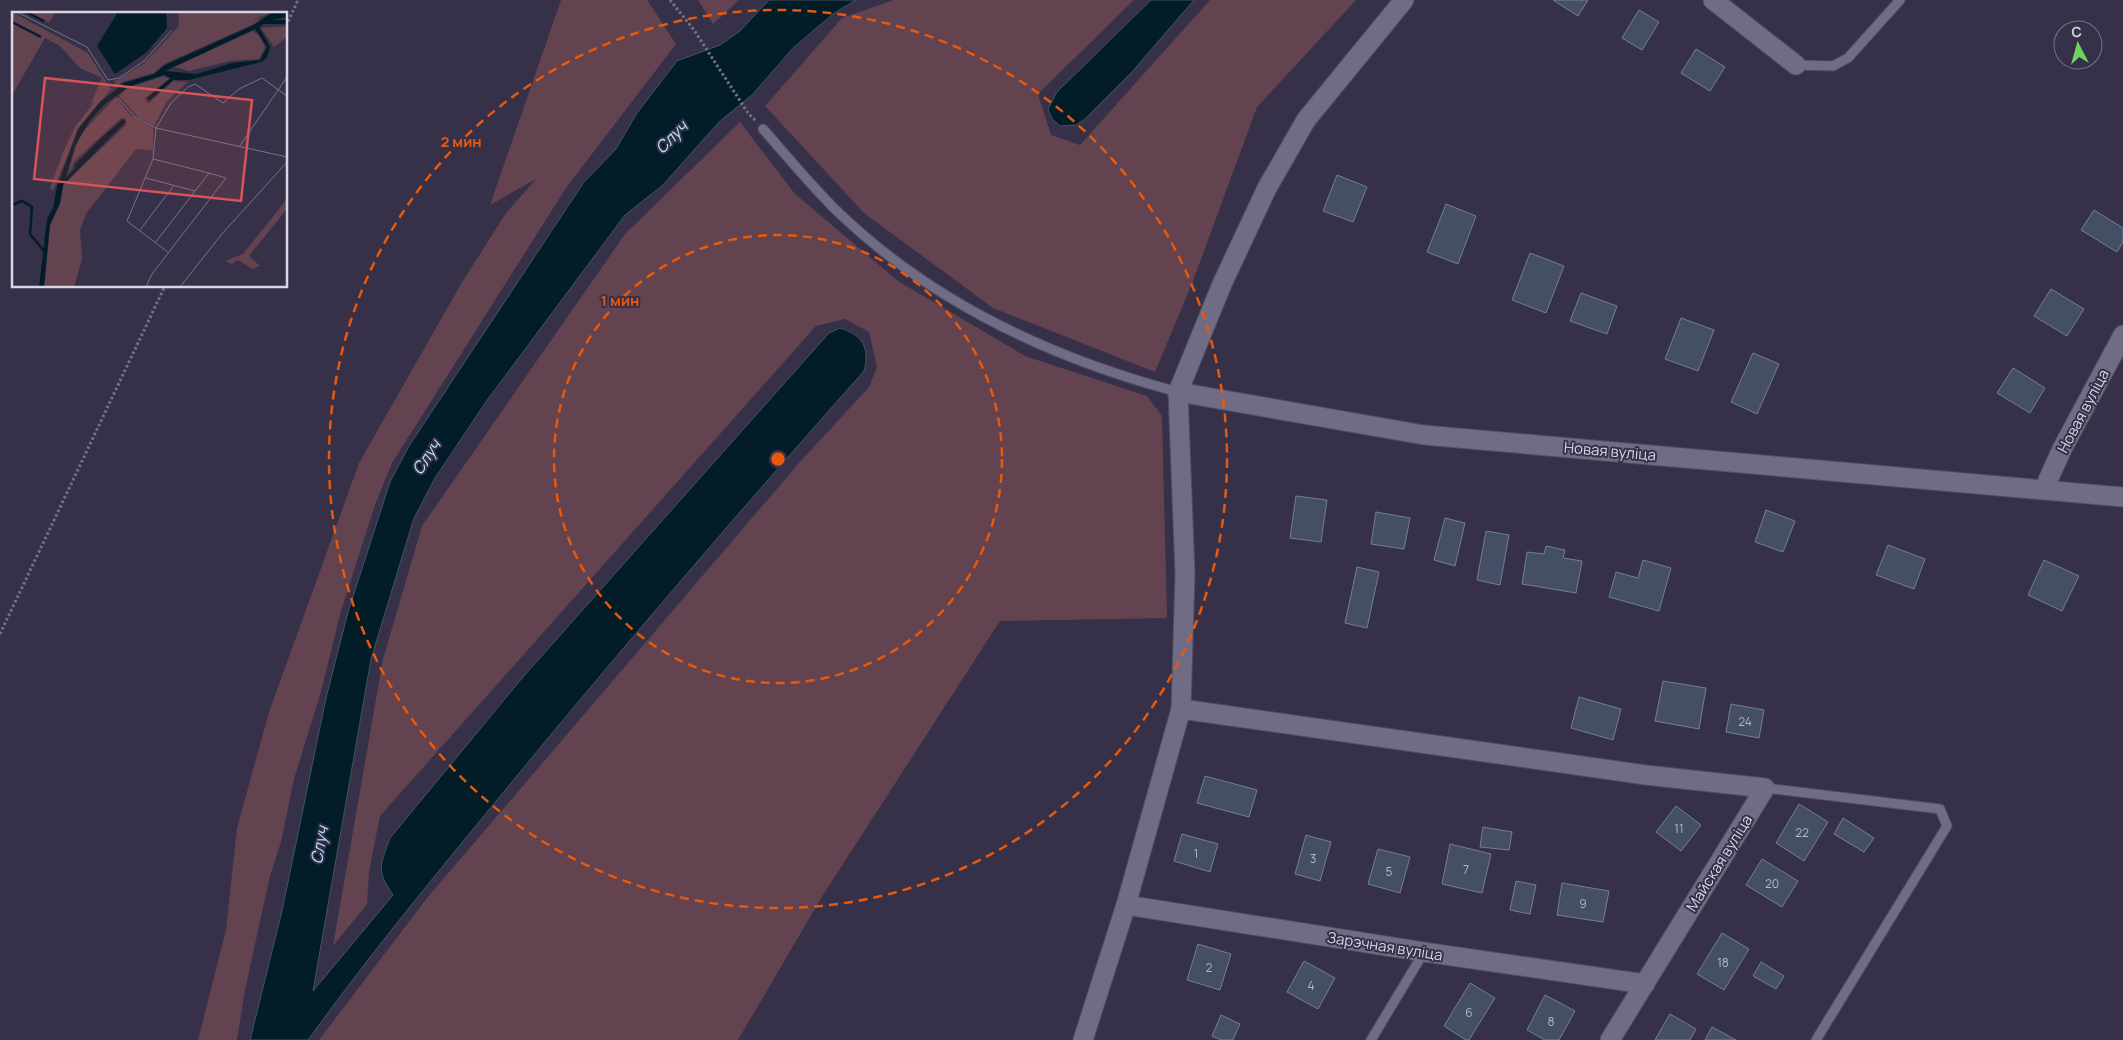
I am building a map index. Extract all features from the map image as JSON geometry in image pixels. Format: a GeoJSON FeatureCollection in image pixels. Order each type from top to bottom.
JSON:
{"type":"FeatureCollection","features":[{"type":"Feature","properties":{"kind":"street"},"geometry":{"type":"LineString","coordinates":[[1083,1040],[1126,905],[1181,710],[1185,574],[1178,392],[1222,284],[1267,188],[1301,128],[1404,0]]}},
{"type":"Feature","properties":{"kind":"street"},"geometry":{"type":"LineString","coordinates":[[1713,0],[1796,65]]}},
{"type":"Feature","properties":{"kind":"street","name":"Новая вуліца"},"geometry":{"type":"LineString","coordinates":[[2044,489],[2062,449],[2123,335]]}},
{"type":"Feature","properties":{"kind":"street","name":"Новая вуліца"},"geometry":{"type":"LineString","coordinates":[[1178,392],[1424,435],[2044,489],[2123,498]]}},
{"type":"Feature","properties":{"kind":"street"},"geometry":{"type":"LineString","coordinates":[[1181,710],[1646,775],[1765,788]]}},
{"type":"Feature","properties":{"kind":"street","name":"Майская вуліца"},"geometry":{"type":"LineString","coordinates":[[1610,1040],[1765,788]]}},
{"type":"Feature","properties":{"kind":"street","name":"Зарэчная вуліца"},"geometry":{"type":"LineString","coordinates":[[1126,905],[1424,952],[1645,984]]}},
{"type":"Feature","properties":{"kind":"lane"},"geometry":{"type":"LineString","coordinates":[[1796,65],[1833,66],[1848,58],[1900,0]]}},
{"type":"Feature","properties":{"kind":"lane"},"geometry":{"type":"LineString","coordinates":[[763,129],[839,213],[900,264],[953,300],[1049,350],[1132,380],[1178,392]]}},
{"type":"Feature","properties":{"kind":"lane"},"geometry":{"type":"LineString","coordinates":[[1765,788],[1940,809],[1947,826],[1816,1040]]}},
{"type":"Feature","properties":{"kind":"lane"},"geometry":{"type":"LineString","coordinates":[[1371,1040],[1424,952]]}},
{"type":"Feature","properties":{"kind":"path"},"geometry":{"type":"LineString","coordinates":[[288,22],[298,0]]}},
{"type":"Feature","properties":{"kind":"path"},"geometry":{"type":"LineString","coordinates":[[670,0],[694,30],[748,113]]}},
{"type":"Feature","properties":{"kind":"path"},"geometry":{"type":"LineString","coordinates":[[0,634],[164,288]]}},
{"type":"Feature","properties":{"kind":"shaded area"},"geometry":{"type":"Polygon","coordinates":[[[561,0],[647,0],[676,44],[566,188],[392,463],[375,505],[341,611],[321,692],[294,779],[281,842],[270,876],[245,990],[237,1040],[198,1040],[226,930],[237,828],[269,712],[359,463],[461,284],[506,213],[536,179],[490,205],[561,0]]]}},
{"type":"Feature","properties":{"kind":"shaded area"},"geometry":{"type":"Polygon","coordinates":[[[698,0],[739,0],[713,24],[698,0]]]}},
{"type":"Feature","properties":{"kind":"shaded area"},"geometry":{"type":"Polygon","coordinates":[[[894,0],[1134,0],[1038,94],[1051,135],[1080,145],[1210,0],[1356,0],[1257,107],[1193,281],[1155,372],[993,308],[864,213],[765,106],[842,18],[894,0]]]}},
{"type":"Feature","properties":{"kind":"shaded area"},"geometry":{"type":"Polygon","coordinates":[[[740,122],[795,194],[898,281],[1025,356],[1147,396],[1162,416],[1167,618],[1000,621],[823,895],[738,1040],[319,1040],[427,898],[799,463],[869,387],[877,367],[869,332],[845,319],[816,326],[380,816],[369,872],[367,904],[333,946],[383,659],[422,526],[625,234],[740,122]]]}},
{"type":"Feature","properties":{"kind":"water","name":"Случ"},"geometry":{"type":"Polygon","coordinates":[[[769,0],[856,0],[833,14],[793,48],[753,94],[719,122],[663,185],[625,215],[488,399],[435,478],[414,518],[371,659],[313,991],[393,895],[384,879],[381,868],[390,838],[523,677],[829,333],[840,328],[854,334],[859,339],[865,349],[866,363],[864,371],[686,575],[554,731],[357,974],[308,1040],[250,1040],[282,911],[326,698],[348,612],[390,482],[409,446],[584,182],[616,149],[637,113],[677,61],[720,45],[740,31],[769,0]]]}},
{"type":"Feature","properties":{"kind":"water"},"geometry":{"type":"Polygon","coordinates":[[[1151,0],[1194,0],[1131,73],[1085,119],[1076,125],[1060,126],[1052,119],[1048,109],[1057,92],[1151,0]]]}},
{"type":"Feature","properties":{"kind":"building"},"geometry":{"type":"Polygon","coordinates":[[[1553,0],[1588,0],[1578,16],[1553,0]]]}},
{"type":"Feature","properties":{"kind":"building"},"geometry":{"type":"Polygon","coordinates":[[[1639,10],[1659,22],[1642,50],[1622,38],[1639,10]]]}},
{"type":"Feature","properties":{"kind":"building"},"geometry":{"type":"Polygon","coordinates":[[[1696,49],[1725,67],[1710,91],[1681,73],[1696,49]]]}},
{"type":"Feature","properties":{"kind":"building"},"geometry":{"type":"Polygon","coordinates":[[[1337,175],[1367,187],[1353,222],[1323,211],[1337,175]]]}},
{"type":"Feature","properties":{"kind":"building"},"geometry":{"type":"Polygon","coordinates":[[[1446,204],[1476,216],[1458,264],[1427,252],[1446,204]]]}},
{"type":"Feature","properties":{"kind":"building"},"geometry":{"type":"Polygon","coordinates":[[[2094,210],[2123,228],[2123,242],[2117,252],[2081,230],[2094,210]]]}},
{"type":"Feature","properties":{"kind":"building"},"geometry":{"type":"Polygon","coordinates":[[[1530,253],[1564,266],[1546,313],[1512,300],[1530,253]]]}},
{"type":"Feature","properties":{"kind":"building"},"geometry":{"type":"Polygon","coordinates":[[[2051,289],[2084,309],[2067,336],[2034,316],[2051,289]]]}},
{"type":"Feature","properties":{"kind":"building"},"geometry":{"type":"Polygon","coordinates":[[[1581,293],[1617,306],[1607,334],[1570,321],[1581,293]]]}},
{"type":"Feature","properties":{"kind":"building"},"geometry":{"type":"Polygon","coordinates":[[[1681,318],[1714,330],[1698,371],[1665,359],[1681,318]]]}},
{"type":"Feature","properties":{"kind":"building"},"geometry":{"type":"Polygon","coordinates":[[[1753,353],[1779,364],[1757,414],[1731,402],[1753,353]]]}},
{"type":"Feature","properties":{"kind":"building"},"geometry":{"type":"Polygon","coordinates":[[[2013,368],[2045,388],[2030,413],[1997,393],[2013,368]]]}},
{"type":"Feature","properties":{"kind":"building"},"geometry":{"type":"Polygon","coordinates":[[[1296,496],[1327,500],[1321,542],[1290,538],[1296,496]]]}},
{"type":"Feature","properties":{"kind":"building"},"geometry":{"type":"Polygon","coordinates":[[[1766,510],[1795,521],[1783,552],[1755,542],[1766,510]]]}},
{"type":"Feature","properties":{"kind":"building"},"geometry":{"type":"Polygon","coordinates":[[[1376,512],[1410,518],[1404,549],[1371,544],[1376,512]]]}},
{"type":"Feature","properties":{"kind":"building"},"geometry":{"type":"Polygon","coordinates":[[[1445,518],[1465,523],[1455,566],[1434,560],[1445,518]]]}},
{"type":"Feature","properties":{"kind":"building"},"geometry":{"type":"Polygon","coordinates":[[[1486,531],[1509,535],[1500,585],[1477,580],[1486,531]]]}},
{"type":"Feature","properties":{"kind":"building"},"geometry":{"type":"Polygon","coordinates":[[[1888,545],[1925,559],[1914,589],[1876,575],[1888,545]]]}},
{"type":"Feature","properties":{"kind":"building"},"geometry":{"type":"Polygon","coordinates":[[[1546,546],[1565,550],[1563,558],[1582,561],[1576,593],[1522,584],[1527,552],[1544,554],[1546,546]]]}},
{"type":"Feature","properties":{"kind":"building"},"geometry":{"type":"Polygon","coordinates":[[[1643,560],[1671,568],[1659,611],[1609,597],[1616,572],[1638,578],[1643,560]]]}},
{"type":"Feature","properties":{"kind":"building"},"geometry":{"type":"Polygon","coordinates":[[[2044,560],[2079,576],[2062,611],[2028,595],[2044,560]]]}},
{"type":"Feature","properties":{"kind":"building"},"geometry":{"type":"Polygon","coordinates":[[[1357,567],[1379,572],[1367,628],[1345,623],[1357,567]]]}},
{"type":"Feature","properties":{"kind":"building"},"geometry":{"type":"Polygon","coordinates":[[[1663,681],[1706,688],[1699,729],[1655,721],[1663,681]]]}},
{"type":"Feature","properties":{"kind":"building"},"geometry":{"type":"Polygon","coordinates":[[[1579,697],[1621,709],[1613,740],[1571,728],[1579,697]]]}},
{"type":"Feature","properties":{"kind":"building"},"geometry":{"type":"Polygon","coordinates":[[[1731,704],[1764,710],[1759,738],[1726,732],[1731,704]]]}},
{"type":"Feature","properties":{"kind":"building"},"geometry":{"type":"Polygon","coordinates":[[[1205,776],[1257,790],[1249,817],[1197,803],[1205,776]]]}},
{"type":"Feature","properties":{"kind":"building"},"geometry":{"type":"Polygon","coordinates":[[[1799,804],[1828,822],[1804,861],[1776,843],[1799,804]]]}},
{"type":"Feature","properties":{"kind":"building"},"geometry":{"type":"Polygon","coordinates":[[[1676,806],[1701,825],[1681,851],[1656,832],[1676,806]]]}},
{"type":"Feature","properties":{"kind":"building"},"geometry":{"type":"Polygon","coordinates":[[[1843,818],[1874,838],[1864,852],[1834,834],[1843,818]]]}},
{"type":"Feature","properties":{"kind":"building"},"geometry":{"type":"Polygon","coordinates":[[[1483,827],[1512,832],[1509,850],[1480,847],[1483,827]]]}},
{"type":"Feature","properties":{"kind":"building"},"geometry":{"type":"Polygon","coordinates":[[[1182,834],[1218,844],[1210,872],[1174,861],[1182,834]]]}},
{"type":"Feature","properties":{"kind":"building"},"geometry":{"type":"Polygon","coordinates":[[[1306,835],[1331,842],[1320,881],[1295,874],[1306,835]]]}},
{"type":"Feature","properties":{"kind":"building"},"geometry":{"type":"Polygon","coordinates":[[[1450,844],[1491,854],[1482,893],[1442,884],[1450,844]]]}},
{"type":"Feature","properties":{"kind":"building"},"geometry":{"type":"Polygon","coordinates":[[[1378,849],[1410,857],[1400,893],[1368,884],[1378,849]]]}},
{"type":"Feature","properties":{"kind":"building"},"geometry":{"type":"Polygon","coordinates":[[[1762,859],[1798,881],[1782,907],[1746,885],[1762,859]]]}},
{"type":"Feature","properties":{"kind":"building"},"geometry":{"type":"Polygon","coordinates":[[[1516,881],[1536,885],[1530,914],[1510,910],[1516,881]]]}},
{"type":"Feature","properties":{"kind":"building"},"geometry":{"type":"Polygon","coordinates":[[[1562,883],[1609,891],[1603,922],[1557,915],[1562,883]]]}},
{"type":"Feature","properties":{"kind":"building"},"geometry":{"type":"Polygon","coordinates":[[[1722,933],[1749,949],[1724,990],[1697,974],[1722,933]]]}},
{"type":"Feature","properties":{"kind":"building"},"geometry":{"type":"Polygon","coordinates":[[[1198,944],[1231,954],[1220,990],[1187,980],[1198,944]]]}},
{"type":"Feature","properties":{"kind":"building"},"geometry":{"type":"Polygon","coordinates":[[[1304,961],[1335,978],[1318,1009],[1287,992],[1304,961]]]}},
{"type":"Feature","properties":{"kind":"building"},"geometry":{"type":"Polygon","coordinates":[[[1761,962],[1784,976],[1776,989],[1753,976],[1761,962]]]}},
{"type":"Feature","properties":{"kind":"building"},"geometry":{"type":"Polygon","coordinates":[[[1470,983],[1495,998],[1469,1040],[1466,1040],[1444,1026],[1470,983]]]}},
{"type":"Feature","properties":{"kind":"building"},"geometry":{"type":"Polygon","coordinates":[[[1545,995],[1575,1011],[1559,1040],[1545,1040],[1527,1030],[1545,995]]]}},
{"type":"Feature","properties":{"kind":"building"},"geometry":{"type":"Polygon","coordinates":[[[1670,1014],[1696,1029],[1690,1040],[1655,1040],[1670,1014]]]}},
{"type":"Feature","properties":{"kind":"building"},"geometry":{"type":"Polygon","coordinates":[[[1221,1015],[1240,1024],[1233,1040],[1221,1040],[1212,1036],[1221,1015]]]}},
{"type":"Feature","properties":{"kind":"building"},"geometry":{"type":"Polygon","coordinates":[[[1712,1027],[1736,1040],[1705,1040],[1712,1027]]]}}]}
